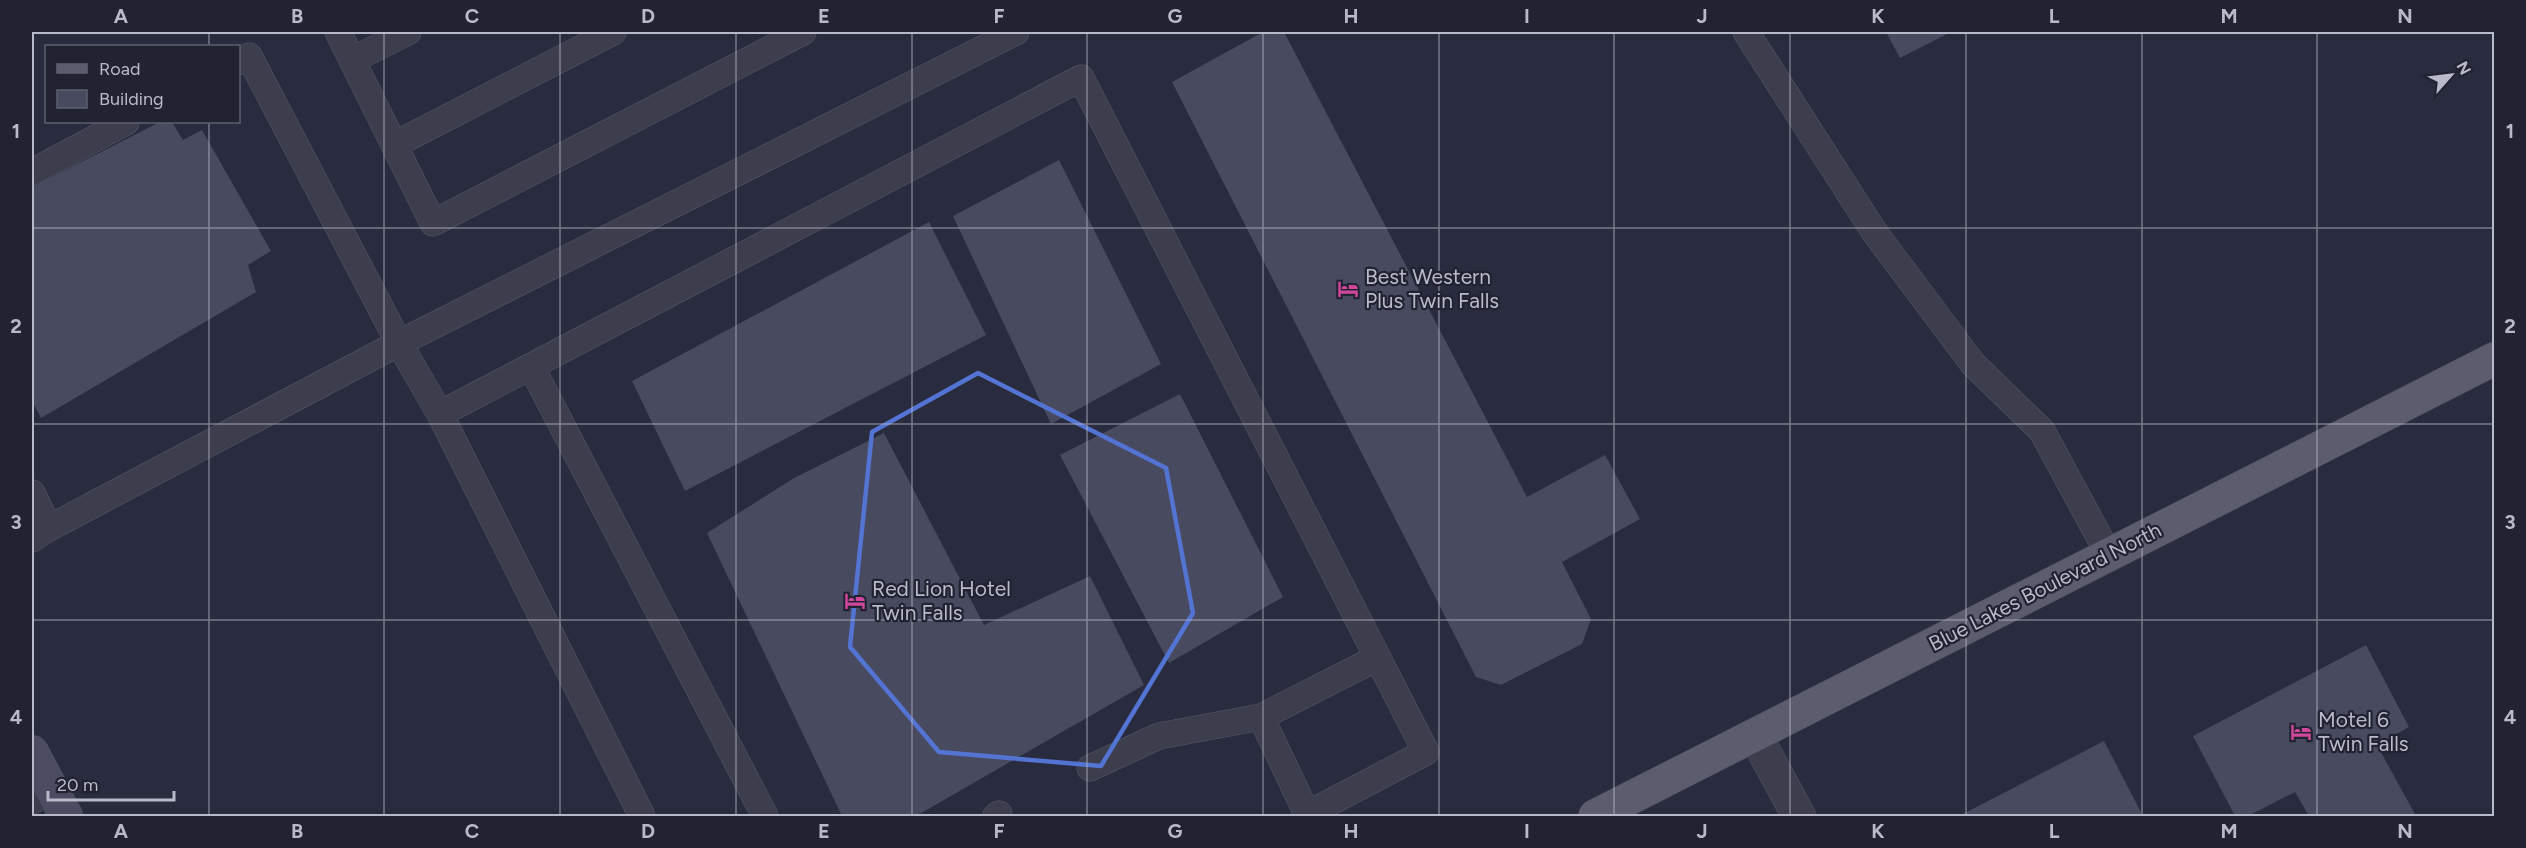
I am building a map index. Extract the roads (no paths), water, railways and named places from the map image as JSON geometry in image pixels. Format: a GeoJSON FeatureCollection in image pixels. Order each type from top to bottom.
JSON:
{"type":"FeatureCollection","features":[{"type":"Feature","properties":{"kind":"main road","name":"Blue Lakes Boulevard North"},"geometry":{"type":"LineString","coordinates":[[1602,815],[2494,358]]}},
{"type":"Feature","properties":{"kind":"main road"},"geometry":{"type":"LineString","coordinates":[[32,752],[50,803]]}},
{"type":"Feature","properties":{"kind":"street"},"geometry":{"type":"LineString","coordinates":[[1755,735],[1799,816]]}},
{"type":"Feature","properties":{"kind":"lane"},"geometry":{"type":"LineString","coordinates":[[338,32],[432,223],[803,32]]}},
{"type":"Feature","properties":{"kind":"lane"},"geometry":{"type":"LineString","coordinates":[[352,60],[408,32]]}},
{"type":"Feature","properties":{"kind":"lane"},"geometry":{"type":"LineString","coordinates":[[394,144],[613,32]]}},
{"type":"Feature","properties":{"kind":"lane"},"geometry":{"type":"LineString","coordinates":[[32,492],[40,533],[399,343],[1016,32]]}},
{"type":"Feature","properties":{"kind":"lane"},"geometry":{"type":"LineString","coordinates":[[1746,32],[1889,252],[1973,364],[2042,431],[2109,555]]}},
{"type":"Feature","properties":{"kind":"lane"},"geometry":{"type":"LineString","coordinates":[[240,61],[249,56],[399,343],[440,414],[642,816]]}},
{"type":"Feature","properties":{"kind":"lane"},"geometry":{"type":"LineString","coordinates":[[440,414],[1081,78],[1426,752],[1306,816],[1261,717]]}},
{"type":"Feature","properties":{"kind":"lane"},"geometry":{"type":"LineString","coordinates":[[32,172],[124,123]]}},
{"type":"Feature","properties":{"kind":"lane"},"geometry":{"type":"LineString","coordinates":[[531,366],[765,816]]}},
{"type":"Feature","properties":{"kind":"lane"},"geometry":{"type":"LineString","coordinates":[[1090,768],[1159,736],[1261,717],[1377,658]]}},
{"type":"Feature","properties":{"kind":"place","name":"Best Western Plus Twin Falls"},"geometry":{"type":"Point","coordinates":[1348,289]}},
{"type":"Feature","properties":{"kind":"place","name":"Red Lion Hotel Twin Falls"},"geometry":{"type":"Point","coordinates":[855,601]}},
{"type":"Feature","properties":{"kind":"place","name":"Motel 6 Twin Falls"},"geometry":{"type":"Point","coordinates":[2301,732]}}]}
